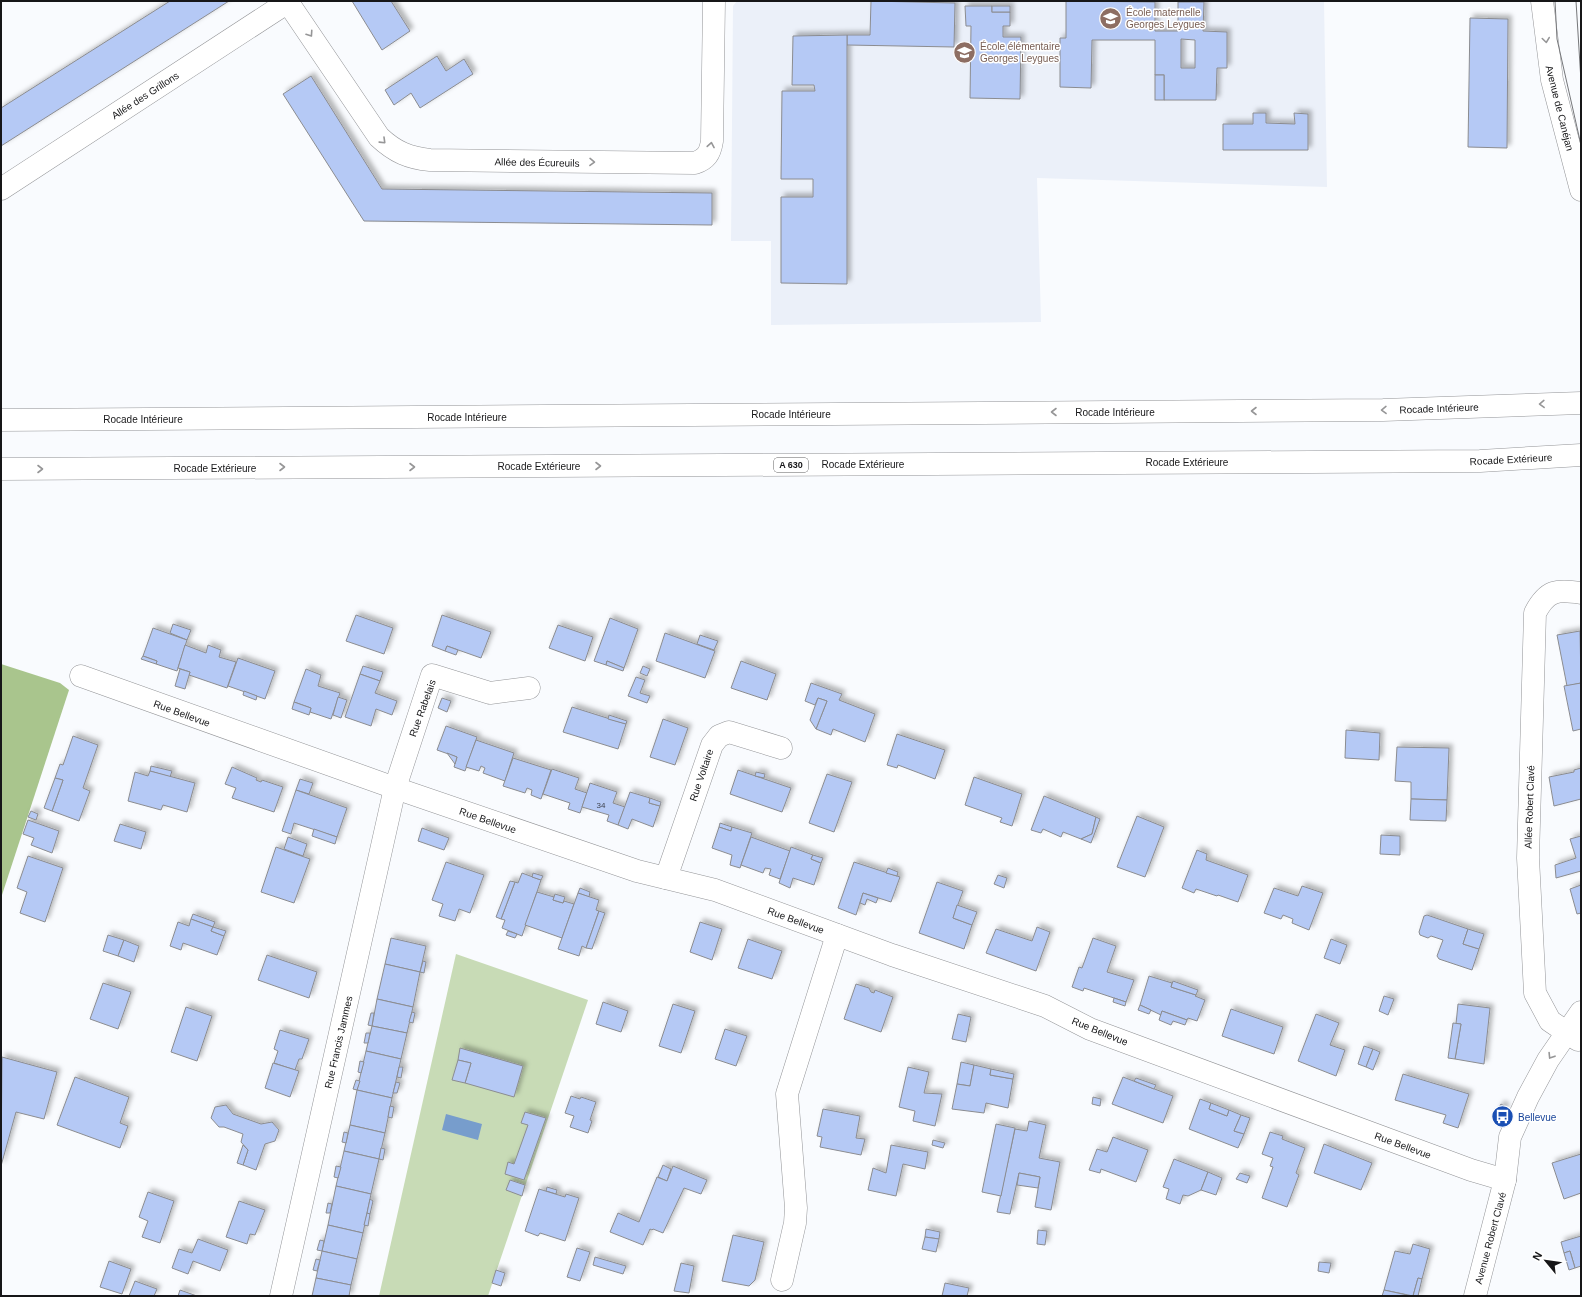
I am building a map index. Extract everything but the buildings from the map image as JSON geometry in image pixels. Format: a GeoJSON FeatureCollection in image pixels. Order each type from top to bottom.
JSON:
{"type":"FeatureCollection","features":[{"type":"Feature","properties":{"kind":"main road","name":"Allée des Écureuils"},"geometry":{"type":"LineString","coordinates":[[288,1],[379,137],[391,148],[402,155],[430,160],[694,163],[703,160],[708,155],[712,142],[714,1]]}},
{"type":"Feature","properties":{"kind":"main road","name":"Allée des Grillons"},"geometry":{"type":"LineString","coordinates":[[1,189],[288,1]]}},
{"type":"Feature","properties":{"kind":"main road","name":"Avenue de Canéjan"},"geometry":{"type":"LineString","coordinates":[[1542,1],[1552,80],[1581,190]]}},
{"type":"Feature","properties":{"kind":"main road","name":"Rocade Intérieure"},"geometry":{"type":"LineString","coordinates":[[1,420],[1383,410],[1581,402]]}},
{"type":"Feature","properties":{"kind":"main road","name":"Rocade Extérieure"},"geometry":{"type":"LineString","coordinates":[[1,469],[1480,461],[1581,455]]}},
{"type":"Feature","properties":{"kind":"main road","name":"Allée Robert Clavé"},"geometry":{"type":"LineString","coordinates":[[1575,1036],[1550,1021],[1535,993],[1528,858],[1535,613],[1547,595],[1564,590],[1581,593]]}},
{"type":"Feature","properties":{"kind":"main road","name":"Rue Rabelais"},"geometry":{"type":"LineString","coordinates":[[395,788],[432,675],[490,693],[530,688]]}},
{"type":"Feature","properties":{"kind":"main road","name":"Rue Bellevue"},"geometry":{"type":"LineString","coordinates":[[81,676],[395,788],[637,871],[715,890],[837,935],[1045,1006],[1090,1029],[1471,1170],[1505,1180]]}},
{"type":"Feature","properties":{"kind":"main road","name":"Rue Voltaire"},"geometry":{"type":"LineString","coordinates":[[666,878],[712,745],[719,736],[729,732],[781,748]]}},
{"type":"Feature","properties":{"kind":"main road","name":"Rue Francis Jammes"},"geometry":{"type":"LineString","coordinates":[[281,1296],[395,788]]}},
{"type":"Feature","properties":{"kind":"main road"},"geometry":{"type":"LineString","coordinates":[[782,1280],[795,1223],[796,1208],[787,1094],[837,935]]}},
{"type":"Feature","properties":{"kind":"main road","name":"Avenue Robert Clavé"},"geometry":{"type":"LineString","coordinates":[[1475,1296],[1505,1180],[1510,1137],[1528,1096],[1575,1036],[1581,1012]]}},
{"type":"Feature","properties":{"kind":"shaded area"},"geometry":{"type":"Polygon","coordinates":[[[737,1],[1324,1],[1327,187],[1037,178],[1041,322],[771,325],[771,241],[731,241],[733,6],[737,1]]]}},
{"type":"Feature","properties":{"kind":"green space"},"geometry":{"type":"Polygon","coordinates":[[[1,664],[60,683],[69,690],[1,898],[1,664]]]}},
{"type":"Feature","properties":{"kind":"green space"},"geometry":{"type":"Polygon","coordinates":[[[456,954],[588,1000],[488,1296],[379,1296],[456,954]]]}},
{"type":"Feature","properties":{"kind":"water"},"geometry":{"type":"Polygon","coordinates":[[[446,1114],[482,1124],[478,1140],[442,1130],[446,1114]]]}},
{"type":"Feature","properties":{"kind":"tram line"},"geometry":{"type":"LineString","coordinates":[[1555,1],[1557,39],[1581,145]]}},
{"type":"Feature","properties":{"kind":"tram line"},"geometry":{"type":"LineString","coordinates":[[1576,1],[1581,81]]}},
{"type":"Feature","properties":{"kind":"place","name":"École maternelle Georges Leygues"},"geometry":{"type":"Point","coordinates":[1111,18]}},
{"type":"Feature","properties":{"kind":"place","name":"École élémentaire Georges Leygues"},"geometry":{"type":"Point","coordinates":[964,52]}},
{"type":"Feature","properties":{"kind":"place","name":"Bellevue"},"geometry":{"type":"Point","coordinates":[1502,1117]}}]}
